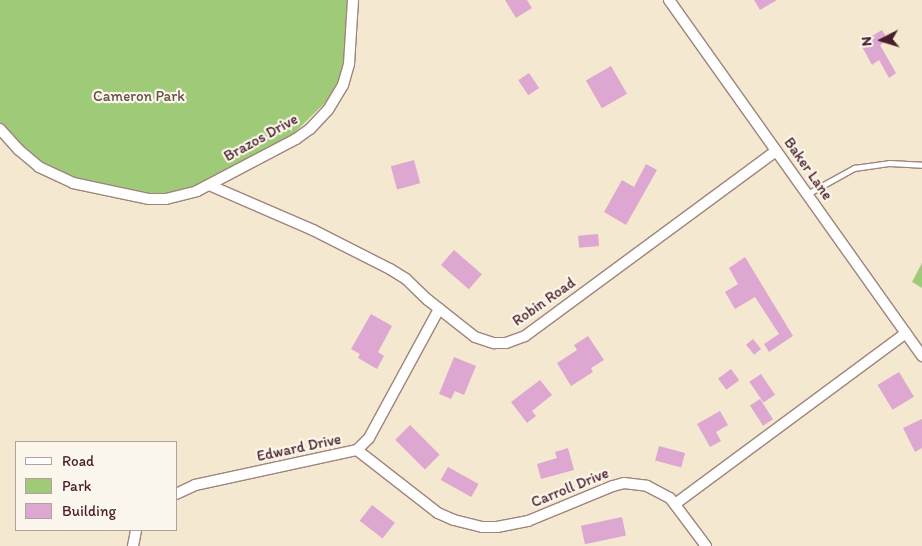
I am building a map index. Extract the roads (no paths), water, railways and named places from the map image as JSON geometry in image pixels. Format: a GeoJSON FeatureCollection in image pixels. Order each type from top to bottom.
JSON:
{"type":"FeatureCollection","features":[{"type":"Feature","properties":{"kind":"street","name":"Brazos Drive"},"geometry":{"type":"LineString","coordinates":[[0,128],[19,150],[35,163],[54,175],[73,183],[149,198],[184,195],[209,185],[296,138],[314,125],[328,110],[342,85],[349,64],[353,0]]}},
{"type":"Feature","properties":{"kind":"street","name":"Baker Lane"},"geometry":{"type":"LineString","coordinates":[[669,0],[922,356]]}},
{"type":"Feature","properties":{"kind":"street","name":"Robin Road"},"geometry":{"type":"LineString","coordinates":[[209,185],[313,230],[390,268],[406,279],[467,332],[484,341],[506,343],[516,340],[540,325],[776,151]]}},
{"type":"Feature","properties":{"kind":"street","name":"Edward Drive"},"geometry":{"type":"LineString","coordinates":[[178,493],[195,485],[357,450],[369,438],[439,309]]}},
{"type":"Feature","properties":{"kind":"street"},"geometry":{"type":"LineString","coordinates":[[675,504],[906,333]]}},
{"type":"Feature","properties":{"kind":"street","name":"Carroll Drive"},"geometry":{"type":"LineString","coordinates":[[357,450],[438,513],[454,520],[474,525],[497,527],[528,522],[613,486],[624,484],[647,486],[660,491],[675,504],[706,546]]}},
{"type":"Feature","properties":{"kind":"street"},"geometry":{"type":"LineString","coordinates":[[133,546],[136,531]]}},
{"type":"Feature","properties":{"kind":"lane"},"geometry":{"type":"LineString","coordinates":[[808,194],[854,168],[889,163],[922,165]]}},
{"type":"Feature","properties":{"kind":"park label","name":"Cameron Park"},"geometry":{"type":"Point","coordinates":[139,97]}}]}
